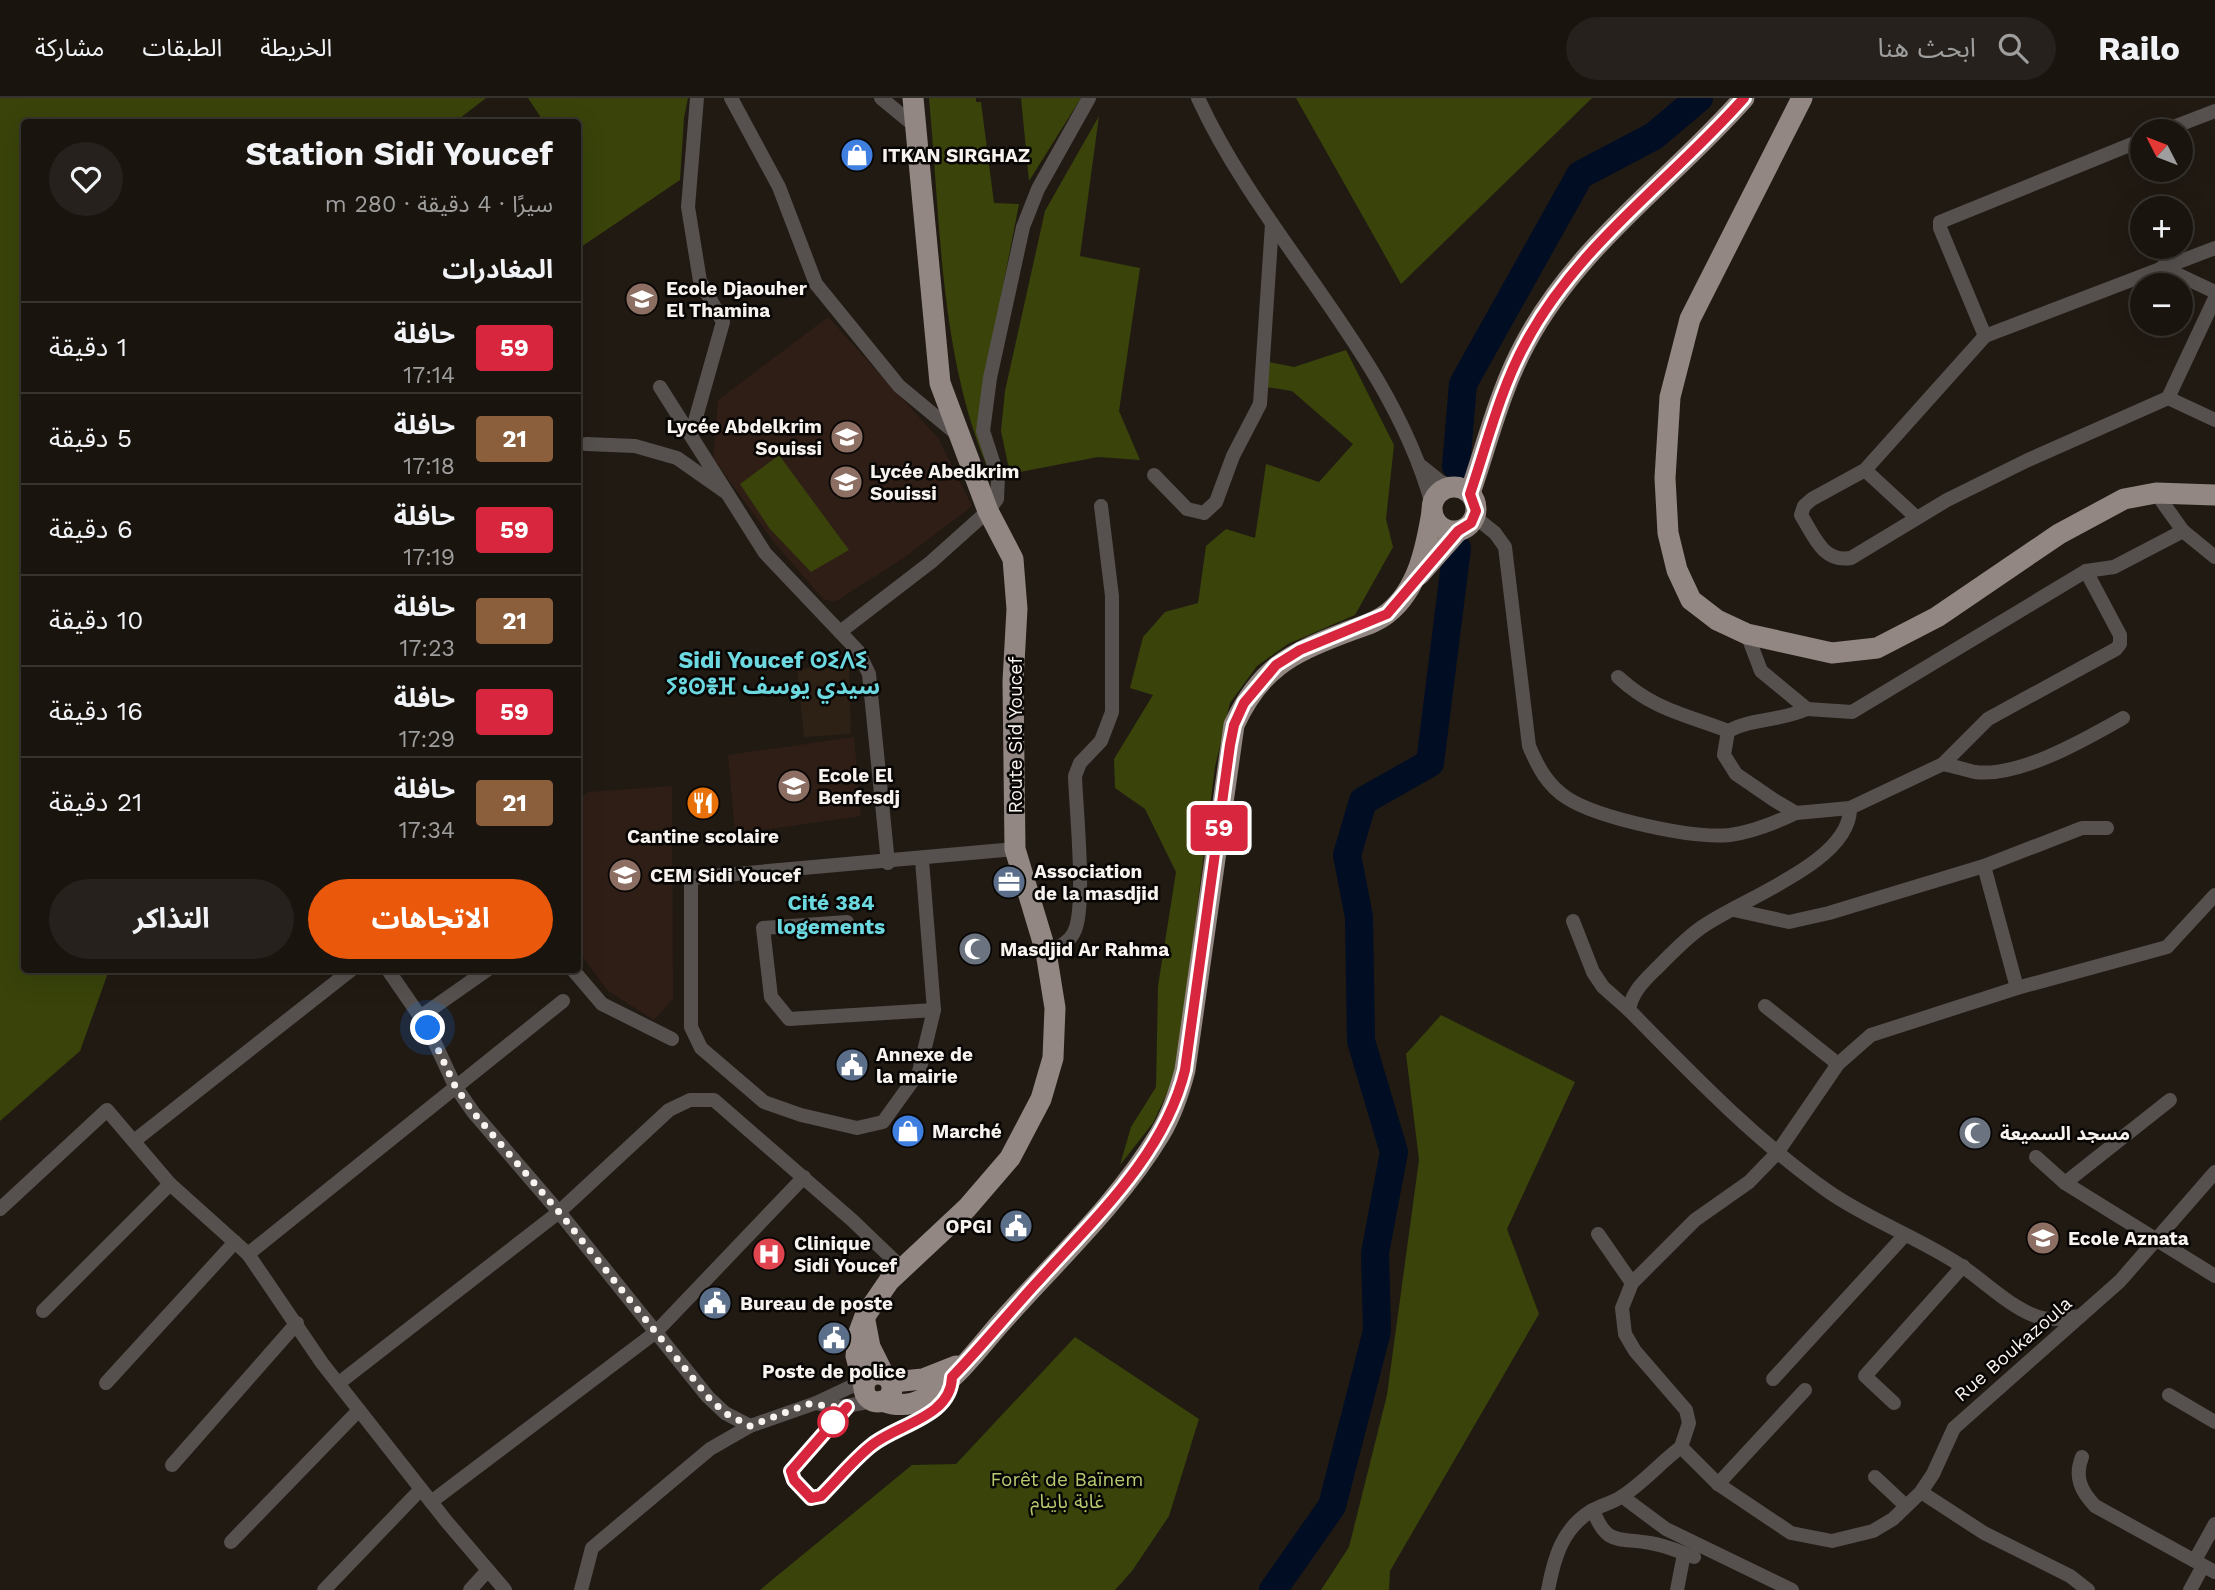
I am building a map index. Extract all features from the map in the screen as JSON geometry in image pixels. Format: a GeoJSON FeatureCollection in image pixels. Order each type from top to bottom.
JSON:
{"type":"FeatureCollection","features":[{"type":"Feature","properties":{"kind":"main road","name":"Route Sid Youcef"},"geometry":{"type":"LineString","coordinates":[[875,1386],[865,1316],[878,1294],[988,1186],[1010,1158],[1041,1099],[1053,1058],[1055,1021],[1046,952],[1015,849],[1013,681],[1017,610],[1013,559],[989,511],[940,383],[914,98]]}},
{"type":"Feature","properties":{"kind":"main road"},"geometry":{"type":"LineString","coordinates":[[1461,490],[1525,343],[1561,288],[1644,195],[1744,98]]}},
{"type":"Feature","properties":{"kind":"main road"},"geometry":{"type":"LineString","coordinates":[[1802,98],[1689,319],[1670,397],[1665,478],[1668,533],[1677,569],[1691,600],[1717,620],[1747,634],[1832,653],[1877,648],[1937,617],[2059,534],[2124,499],[2155,493],[2215,495]]}},
{"type":"Feature","properties":{"kind":"main road"},"geometry":{"type":"LineString","coordinates":[[875,1386],[900,1405],[918,1402],[944,1385],[1134,1172],[1161,1134],[1178,1099],[1185,1070],[1230,745],[1234,725],[1244,703],[1276,665],[1300,650],[1387,614],[1401,601],[1424,554],[1432,509],[1443,489],[1461,490],[1476,505],[1475,517],[1458,531],[1412,581]]}},
{"type":"Feature","properties":{"kind":"main road"},"geometry":{"type":"LineString","coordinates":[[1432,509],[1444,529],[1458,531]]}},
{"type":"Feature","properties":{"kind":"street"},"geometry":{"type":"LineString","coordinates":[[691,435],[723,322],[700,281],[688,207],[697,98]]}},
{"type":"Feature","properties":{"kind":"street"},"geometry":{"type":"LineString","coordinates":[[731,98],[779,187],[817,284],[899,386],[958,435]]}},
{"type":"Feature","properties":{"kind":"street"},"geometry":{"type":"LineString","coordinates":[[881,98],[915,126]]}},
{"type":"Feature","properties":{"kind":"street"},"geometry":{"type":"LineString","coordinates":[[840,632],[932,562],[989,511],[997,499],[998,477],[983,431],[990,378],[1023,227],[1038,189],[1089,98]]}},
{"type":"Feature","properties":{"kind":"street"},"geometry":{"type":"LineString","coordinates":[[1198,98],[1272,224],[1355,346],[1396,413],[1421,466],[1432,509]]}},
{"type":"Feature","properties":{"kind":"street"},"geometry":{"type":"LineString","coordinates":[[2193,119],[2215,111]]}},
{"type":"Feature","properties":{"kind":"street"},"geometry":{"type":"LineString","coordinates":[[1985,336],[1940,228],[1940,222],[2130,145]]}},
{"type":"Feature","properties":{"kind":"street"},"geometry":{"type":"LineString","coordinates":[[1154,475],[1187,509],[1204,513],[1216,502],[1233,456],[1260,404],[1272,224]]}},
{"type":"Feature","properties":{"kind":"street"},"geometry":{"type":"LineString","coordinates":[[2215,248],[1985,336],[1865,470],[1804,506],[1801,515],[1827,555],[1838,561],[1851,558],[1917,518],[2028,460],[2168,398],[2215,298]]}},
{"type":"Feature","properties":{"kind":"street"},"geometry":{"type":"LineString","coordinates":[[2162,267],[2215,292]]}},
{"type":"Feature","properties":{"kind":"street"},"geometry":{"type":"LineString","coordinates":[[660,387],[765,553],[858,651],[869,674],[888,863]]}},
{"type":"Feature","properties":{"kind":"street"},"geometry":{"type":"LineString","coordinates":[[2168,398],[2215,420]]}},
{"type":"Feature","properties":{"kind":"street"},"geometry":{"type":"LineString","coordinates":[[586,444],[635,446],[677,458],[729,494]]}},
{"type":"Feature","properties":{"kind":"street"},"geometry":{"type":"LineString","coordinates":[[1421,466],[1441,482],[1461,490]]}},
{"type":"Feature","properties":{"kind":"street"},"geometry":{"type":"LineString","coordinates":[[1865,470],[1917,518]]}},
{"type":"Feature","properties":{"kind":"street"},"geometry":{"type":"LineString","coordinates":[[2155,493],[2183,531],[2215,557]]}},
{"type":"Feature","properties":{"kind":"street"},"geometry":{"type":"LineString","coordinates":[[1046,952],[1067,943],[1075,929],[1079,906],[1075,776],[1080,763],[1101,741],[1112,712],[1112,596],[1101,506]]}},
{"type":"Feature","properties":{"kind":"street"},"geometry":{"type":"LineString","coordinates":[[1475,517],[1495,533],[1505,547],[1529,746],[1538,769],[1549,783],[1568,798],[1599,812],[1668,830],[1695,834],[1729,835],[1767,827],[1796,813],[1850,808],[1943,764],[1987,719],[2116,649],[2120,644],[2120,635],[2086,571]]}},
{"type":"Feature","properties":{"kind":"street"},"geometry":{"type":"LineString","coordinates":[[1618,677],[1637,695],[1678,716],[1728,732],[1755,721],[1789,718],[1807,709],[1852,712],[2086,571],[2114,567],[2183,531]]}},
{"type":"Feature","properties":{"kind":"street"},"geometry":{"type":"LineString","coordinates":[[1747,634],[1761,671],[1807,709]]}},
{"type":"Feature","properties":{"kind":"street"},"geometry":{"type":"LineString","coordinates":[[1943,764],[1978,773],[2013,767],[2050,757],[2123,718]]}},
{"type":"Feature","properties":{"kind":"street"},"geometry":{"type":"LineString","coordinates":[[1728,732],[1724,755],[1736,774],[1796,813]]}},
{"type":"Feature","properties":{"kind":"street"},"geometry":{"type":"LineString","coordinates":[[1629,1010],[1638,988],[1702,926],[1734,910],[1756,894],[1825,855],[1843,836],[1850,823],[1850,808]]}},
{"type":"Feature","properties":{"kind":"street"},"geometry":{"type":"LineString","coordinates":[[1734,910],[1789,922],[1829,913],[1984,866],[2082,828],[2107,828]]}},
{"type":"Feature","properties":{"kind":"street"},"geometry":{"type":"LineString","coordinates":[[922,860],[934,1010],[919,1072],[883,1122],[857,1128],[801,1115],[764,1102],[701,1048],[691,1027],[691,878],[922,860],[1015,849]]}},
{"type":"Feature","properties":{"kind":"street"},"geometry":{"type":"LineString","coordinates":[[1984,866],[2017,988]]}},
{"type":"Feature","properties":{"kind":"street"},"geometry":{"type":"LineString","coordinates":[[1548,1590],[1552,1567],[1566,1533],[1593,1510],[1623,1497],[1681,1447],[1689,1423],[1686,1410],[1635,1351],[1625,1334],[1622,1308],[1632,1283],[1695,1220],[1749,1182],[1777,1153],[1838,1063],[1871,1035],[2017,988],[2167,947],[2215,895]]}},
{"type":"Feature","properties":{"kind":"street"},"geometry":{"type":"LineString","coordinates":[[1573,921],[1593,972],[1603,988],[1777,1153],[1831,1193],[1903,1236],[1963,1266],[1993,1291],[2040,1318],[2082,1316]]}},
{"type":"Feature","properties":{"kind":"street"},"geometry":{"type":"LineString","coordinates":[[847,922],[762,928],[771,997],[789,1019],[934,1010]]}},
{"type":"Feature","properties":{"kind":"street"},"geometry":{"type":"LineString","coordinates":[[134,1142],[347,973]]}},
{"type":"Feature","properties":{"kind":"street"},"geometry":{"type":"LineString","coordinates":[[390,973],[420,1017],[453,1077],[455,1086],[473,1112],[559,1212],[708,1397],[725,1413],[750,1426]]}},
{"type":"Feature","properties":{"kind":"street"},"geometry":{"type":"LineString","coordinates":[[420,1017],[483,973]]}},
{"type":"Feature","properties":{"kind":"street"},"geometry":{"type":"LineString","coordinates":[[576,973],[602,1003],[672,1039]]}},
{"type":"Feature","properties":{"kind":"street"},"geometry":{"type":"LineString","coordinates":[[248,1254],[563,1000]]}},
{"type":"Feature","properties":{"kind":"street"},"geometry":{"type":"LineString","coordinates":[[1765,1006],[1838,1063]]}},
{"type":"Feature","properties":{"kind":"street"},"geometry":{"type":"LineString","coordinates":[[339,1383],[559,1212],[669,1110],[690,1100],[714,1100],[804,1177],[902,1268]]}},
{"type":"Feature","properties":{"kind":"street"},"geometry":{"type":"LineString","coordinates":[[2065,1183],[2170,1100]]}},
{"type":"Feature","properties":{"kind":"street"},"geometry":{"type":"LineString","coordinates":[[0,1209],[107,1110],[170,1184],[248,1254],[322,1363],[431,1502],[505,1590]]}},
{"type":"Feature","properties":{"kind":"street"},"geometry":{"type":"LineString","coordinates":[[2036,1157],[2065,1183],[2215,1276]]}},
{"type":"Feature","properties":{"kind":"street","name":"Rue Boukazoula"},"geometry":{"type":"LineString","coordinates":[[1681,1447],[1718,1484],[1791,1532],[1832,1541],[1873,1531],[1893,1519],[1921,1492],[1933,1474],[1954,1428],[2012,1373],[2120,1281],[2215,1172]]}},
{"type":"Feature","properties":{"kind":"street"},"geometry":{"type":"LineString","coordinates":[[431,1502],[656,1332],[804,1177]]}},
{"type":"Feature","properties":{"kind":"street"},"geometry":{"type":"LineString","coordinates":[[43,1311],[170,1184]]}},
{"type":"Feature","properties":{"kind":"street"},"geometry":{"type":"LineString","coordinates":[[1598,1234],[1632,1283]]}},
{"type":"Feature","properties":{"kind":"street"},"geometry":{"type":"LineString","coordinates":[[1773,1380],[1903,1236]]}},
{"type":"Feature","properties":{"kind":"street"},"geometry":{"type":"LineString","coordinates":[[106,1383],[235,1242]]}},
{"type":"Feature","properties":{"kind":"street"},"geometry":{"type":"LineString","coordinates":[[1894,1403],[1865,1376],[1963,1266]]}},
{"type":"Feature","properties":{"kind":"street"},"geometry":{"type":"LineString","coordinates":[[172,1465],[297,1323]]}},
{"type":"Feature","properties":{"kind":"street"},"geometry":{"type":"LineString","coordinates":[[816,1403],[847,1407],[875,1386]]}},
{"type":"Feature","properties":{"kind":"street"},"geometry":{"type":"LineString","coordinates":[[581,1590],[592,1548],[710,1449],[750,1426],[875,1386]]}},
{"type":"Feature","properties":{"kind":"street"},"geometry":{"type":"LineString","coordinates":[[1718,1484],[1805,1390]]}},
{"type":"Feature","properties":{"kind":"street"},"geometry":{"type":"LineString","coordinates":[[2169,1395],[2215,1422]]}},
{"type":"Feature","properties":{"kind":"street"},"geometry":{"type":"LineString","coordinates":[[231,1542],[359,1410]]}},
{"type":"Feature","properties":{"kind":"street"},"geometry":{"type":"LineString","coordinates":[[2082,1457],[2078,1468],[2081,1491],[2095,1506],[2204,1566]]}},
{"type":"Feature","properties":{"kind":"street"},"geometry":{"type":"LineString","coordinates":[[1875,1477],[1906,1506]]}},
{"type":"Feature","properties":{"kind":"street"},"geometry":{"type":"LineString","coordinates":[[324,1590],[421,1489]]}},
{"type":"Feature","properties":{"kind":"street"},"geometry":{"type":"LineString","coordinates":[[1921,1492],[1984,1533],[2070,1576],[2088,1590]]}},
{"type":"Feature","properties":{"kind":"street"},"geometry":{"type":"LineString","coordinates":[[1623,1497],[1666,1529],[1792,1590]]}},
{"type":"Feature","properties":{"kind":"street"},"geometry":{"type":"LineString","coordinates":[[1593,1510],[1599,1526],[1608,1535],[1625,1542],[1650,1543],[1689,1556],[1677,1590]]}},
{"type":"Feature","properties":{"kind":"street"},"geometry":{"type":"LineString","coordinates":[[2190,1590],[2204,1566],[2215,1524]]}},
{"type":"Feature","properties":{"kind":"street"},"geometry":{"type":"LineString","coordinates":[[470,1590],[488,1570]]}},
{"type":"Feature","properties":{"kind":"shaded area","name":"Lycée Abedkrim Souissi"},"geometry":{"type":"Polygon","coordinates":[[[828,317],[938,438],[972,506],[905,557],[835,602],[823,599],[773,541],[713,458],[718,400],[828,317]]]}},
{"type":"Feature","properties":{"kind":"shaded area"},"geometry":{"type":"Polygon","coordinates":[[[849,667],[851,734],[804,737],[797,669],[849,667]]]}},
{"type":"Feature","properties":{"kind":"shaded area","name":"Ecole El Benfesdj"},"geometry":{"type":"Polygon","coordinates":[[[854,737],[861,816],[735,834],[728,755],[854,737]]]}},
{"type":"Feature","properties":{"kind":"shaded area","name":"CEM Sidi Youcef"},"geometry":{"type":"Polygon","coordinates":[[[672,786],[673,999],[654,1020],[607,990],[581,954],[581,798],[588,792],[672,786]]]}},
{"type":"Feature","properties":{"kind":"green space"},"geometry":{"type":"Polygon","coordinates":[[[0,98],[486,98],[459,119],[21,119],[21,973],[108,973],[80,1051],[0,1121],[0,98]]]}},
{"type":"Feature","properties":{"kind":"green space"},"geometry":{"type":"Polygon","coordinates":[[[528,98],[688,98],[680,180],[581,247],[581,119],[540,119],[528,98]]]}},
{"type":"Feature","properties":{"kind":"green space"},"geometry":{"type":"Polygon","coordinates":[[[929,98],[976,98],[976,102],[981,102],[994,203],[1019,204],[980,405],[992,478],[961,387],[952,339],[940,243],[929,98]]]}},
{"type":"Feature","properties":{"kind":"green space"},"geometry":{"type":"Polygon","coordinates":[[[1021,98],[1081,98],[1029,181],[1021,98]]]}},
{"type":"Feature","properties":{"kind":"green space"},"geometry":{"type":"Polygon","coordinates":[[[1296,98],[1592,98],[1401,284],[1296,98]]]}},
{"type":"Feature","properties":{"kind":"green space"},"geometry":{"type":"Polygon","coordinates":[[[1099,116],[1080,256],[1140,268],[1119,411],[1140,460],[1098,457],[1010,474],[1001,431],[1005,391],[1045,211],[1099,116]]]}},
{"type":"Feature","properties":{"kind":"green space"},"geometry":{"type":"Polygon","coordinates":[[[1346,350],[1394,445],[1386,519],[1393,547],[1355,615],[1288,644],[1257,666],[1230,703],[1215,767],[1176,1074],[1153,1123],[1120,1165],[1131,1127],[1156,1087],[1158,986],[1176,872],[1145,809],[1115,788],[1114,759],[1153,695],[1130,688],[1143,637],[1165,612],[1198,603],[1206,546],[1226,529],[1255,538],[1266,464],[1319,482],[1353,444],[1292,391],[1266,387],[1269,362],[1294,367],[1346,350]]]}},
{"type":"Feature","properties":{"kind":"green space"},"geometry":{"type":"Polygon","coordinates":[[[779,455],[849,550],[811,572],[770,529],[740,484],[779,455]]]}},
{"type":"Feature","properties":{"kind":"green space"},"geometry":{"type":"Polygon","coordinates":[[[1441,1015],[1575,1082],[1507,1229],[1539,1314],[1390,1571],[1389,1590],[1321,1590],[1349,1547],[1387,1395],[1419,1160],[1406,1054],[1441,1015]]]}},
{"type":"Feature","properties":{"kind":"green space","name":"Forêt de Baïnem غابة باينام"},"geometry":{"type":"Polygon","coordinates":[[[1075,1337],[1199,1419],[1169,1516],[1132,1571],[1115,1590],[760,1590],[912,1465],[956,1464],[1075,1337]]]}},
{"type":"Feature","properties":{"kind":"waterway"},"geometry":{"type":"LineString","coordinates":[[1456,466],[1463,384],[1580,175],[1654,136],[1699,98]]}},
{"type":"Feature","properties":{"kind":"waterway"},"geometry":{"type":"LineString","coordinates":[[1273,1590],[1332,1506],[1377,1331],[1375,1253],[1394,1152],[1361,1041],[1359,917],[1347,855],[1363,801],[1430,763],[1457,548]]}},
{"type":"Feature","properties":{"kind":"bus line","name":"59"},"geometry":{"type":"LineString","coordinates":[[847,1407],[792,1468],[790,1474],[811,1498],[821,1496],[880,1439],[943,1403],[950,1391],[952,1377],[1134,1172],[1161,1134],[1178,1099],[1185,1070],[1230,745],[1234,725],[1244,703],[1276,665],[1300,650],[1374,622],[1387,614],[1401,601],[1412,581],[1458,531],[1471,523],[1475,517],[1476,505],[1470,494],[1509,378],[1525,343],[1561,288],[1604,238],[1644,195],[1744,98]]}},
{"type":"Feature","properties":{"kind":"place","name":"ITKAN SIRGHAZ"},"geometry":{"type":"Point","coordinates":[857,155]}},
{"type":"Feature","properties":{"kind":"place","name":"Ecole Djaouher El Thamina"},"geometry":{"type":"Point","coordinates":[642,299]}},
{"type":"Feature","properties":{"kind":"place","name":"Lycée Abdelkrim Souissi"},"geometry":{"type":"Point","coordinates":[847,437]}},
{"type":"Feature","properties":{"kind":"place","name":"Lycée Abedkrim Souissi"},"geometry":{"type":"Point","coordinates":[846,482]}},
{"type":"Feature","properties":{"kind":"place","name":"Ecole El Benfesdj"},"geometry":{"type":"Point","coordinates":[794,786]}},
{"type":"Feature","properties":{"kind":"place","name":"Cantine scolaire"},"geometry":{"type":"Point","coordinates":[703,803]}},
{"type":"Feature","properties":{"kind":"place","name":"CEM Sidi Youcef"},"geometry":{"type":"Point","coordinates":[625,875]}},
{"type":"Feature","properties":{"kind":"place","name":"Association de la masdjid"},"geometry":{"type":"Point","coordinates":[1009,882]}},
{"type":"Feature","properties":{"kind":"place","name":"Masdjid Ar Rahma"},"geometry":{"type":"Point","coordinates":[975,949]}},
{"type":"Feature","properties":{"kind":"place","name":"Annexe de la mairie"},"geometry":{"type":"Point","coordinates":[852,1065]}},
{"type":"Feature","properties":{"kind":"place","name":"Marché"},"geometry":{"type":"Point","coordinates":[908,1131]}},
{"type":"Feature","properties":{"kind":"place","name":"مسجد السميعة"},"geometry":{"type":"Point","coordinates":[1975,1133]}},
{"type":"Feature","properties":{"kind":"place","name":"OPGI"},"geometry":{"type":"Point","coordinates":[1016,1226]}},
{"type":"Feature","properties":{"kind":"place","name":"Ecole Aznata"},"geometry":{"type":"Point","coordinates":[2043,1238]}},
{"type":"Feature","properties":{"kind":"place","name":"Clinique Sidi Youcef"},"geometry":{"type":"Point","coordinates":[769,1254]}},
{"type":"Feature","properties":{"kind":"place","name":"Bureau de poste"},"geometry":{"type":"Point","coordinates":[715,1303]}},
{"type":"Feature","properties":{"kind":"place","name":"Poste de police"},"geometry":{"type":"Point","coordinates":[834,1338]}},
{"type":"Feature","properties":{"kind":"district","name":"Sidi Youcef ⵙⵉⴷⵉ ⵢⵓⵙⴻⴼ سيدي يوسف"},"geometry":{"type":"Point","coordinates":[773,673]}},
{"type":"Feature","properties":{"kind":"district","name":"Cité 384 logements"},"geometry":{"type":"Point","coordinates":[831,914]}},
{"type":"Feature","properties":{"kind":"route"},"geometry":{"type":"LineString","coordinates":[[428,1028],[455,1086],[473,1112],[559,1212],[708,1397],[725,1413],[750,1426],[780,1413],[816,1403],[840,1407],[833,1422]]}}]}
